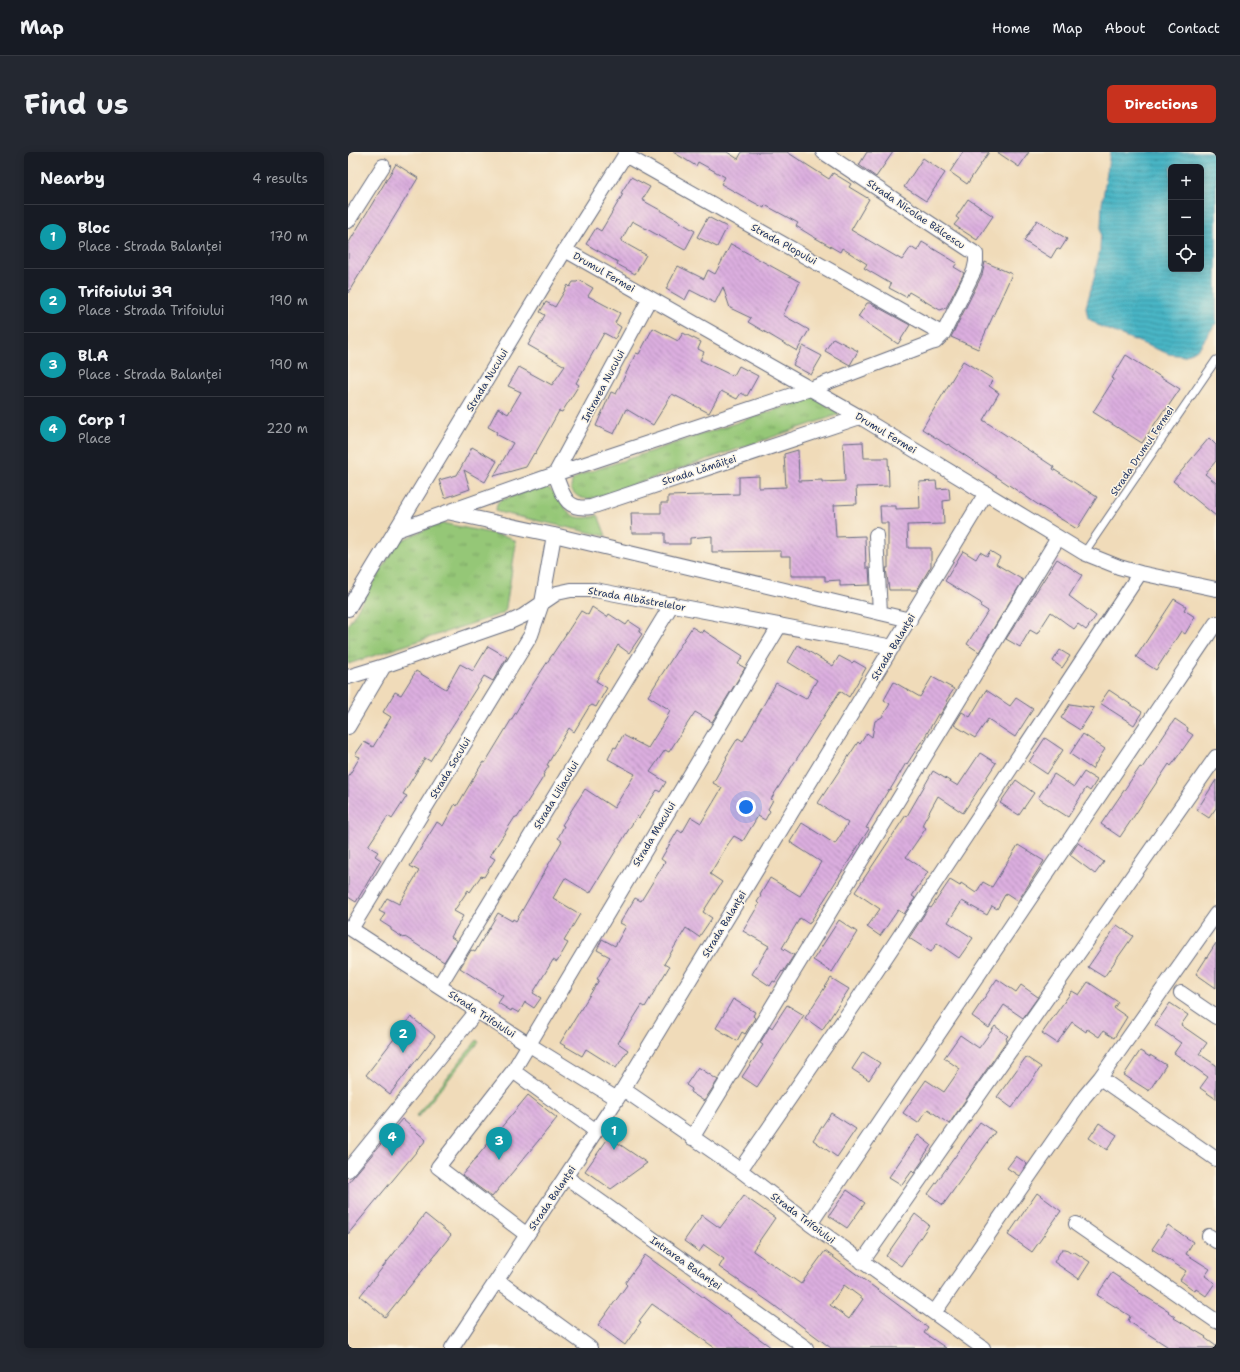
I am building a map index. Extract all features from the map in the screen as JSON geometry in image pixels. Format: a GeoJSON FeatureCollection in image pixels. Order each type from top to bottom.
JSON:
{"type":"FeatureCollection","features":[{"type":"Feature","properties":{"kind":"street","name":"Strada Nicolae Bălcescu"},"geometry":{"type":"LineString","coordinates":[[810,389],[935,342],[943,334],[974,271],[976,262],[976,254],[823,152]]}},
{"type":"Feature","properties":{"kind":"street","name":"Strada Plopului"},"geometry":{"type":"LineString","coordinates":[[626,153],[943,334]]}},
{"type":"Feature","properties":{"kind":"street","name":"Strada Nucului"},"geometry":{"type":"LineString","coordinates":[[348,609],[565,250],[626,153]]}},
{"type":"Feature","properties":{"kind":"street"},"geometry":{"type":"LineString","coordinates":[[348,221],[383,166]]}},
{"type":"Feature","properties":{"kind":"street","name":"Drumul Fermei"},"geometry":{"type":"LineString","coordinates":[[565,250],[860,417],[1084,553],[1119,567],[1140,573],[1216,589]]}},
{"type":"Feature","properties":{"kind":"street","name":"Intrarea Nucului"},"geometry":{"type":"LineString","coordinates":[[555,474],[650,298]]}},
{"type":"Feature","properties":{"kind":"street"},"geometry":{"type":"LineString","coordinates":[[397,530],[555,474],[810,389]]}},
{"type":"Feature","properties":{"kind":"street","name":"Strada Lămâiței"},"geometry":{"type":"LineString","coordinates":[[555,474],[562,492],[569,503],[578,508],[591,507],[860,417]]}},
{"type":"Feature","properties":{"kind":"street","name":"Strada Balanței"},"geometry":{"type":"LineString","coordinates":[[455,1347],[526,1235],[620,1094],[986,493]]}},
{"type":"Feature","properties":{"kind":"street"},"geometry":{"type":"LineString","coordinates":[[447,512],[910,620]]}},
{"type":"Feature","properties":{"kind":"street"},"geometry":{"type":"LineString","coordinates":[[876,535],[880,613]]}},
{"type":"Feature","properties":{"kind":"street","name":"Strada Socului"},"geometry":{"type":"LineString","coordinates":[[350,928],[531,635],[542,603],[554,536]]}},
{"type":"Feature","properties":{"kind":"street"},"geometry":{"type":"LineString","coordinates":[[692,1138],[1058,538]]}},
{"type":"Feature","properties":{"kind":"street"},"geometry":{"type":"LineString","coordinates":[[740,1170],[856,1002],[1140,573]]}},
{"type":"Feature","properties":{"kind":"street","name":"Strada Albăstrelelor"},"geometry":{"type":"LineString","coordinates":[[348,677],[510,622],[523,616],[557,593],[571,590],[595,590],[780,624],[893,647]]}},
{"type":"Feature","properties":{"kind":"street","name":"Strada Liliacului"},"geometry":{"type":"LineString","coordinates":[[439,986],[672,604]]}},
{"type":"Feature","properties":{"kind":"street"},"geometry":{"type":"LineString","coordinates":[[810,1224],[1216,623]]}},
{"type":"Feature","properties":{"kind":"street","name":"Strada Macului"},"geometry":{"type":"LineString","coordinates":[[526,1235],[438,1166],[513,1071],[780,624]]}},
{"type":"Feature","properties":{"kind":"street"},"geometry":{"type":"LineString","coordinates":[[348,727],[384,666]]}},
{"type":"Feature","properties":{"kind":"street"},"geometry":{"type":"LineString","coordinates":[[862,1262],[1216,757]]}},
{"type":"Feature","properties":{"kind":"street"},"geometry":{"type":"LineString","coordinates":[[934,1313],[1084,1097],[1100,1078],[1214,923]]}},
{"type":"Feature","properties":{"kind":"street","name":"Strada Trifoiului"},"geometry":{"type":"LineString","coordinates":[[350,928],[528,1044],[620,1094],[692,1138],[740,1170],[810,1224],[983,1348]]}},
{"type":"Feature","properties":{"kind":"street"},"geometry":{"type":"LineString","coordinates":[[1181,993],[1216,1017]]}},
{"type":"Feature","properties":{"kind":"street"},"geometry":{"type":"LineString","coordinates":[[348,1170],[477,1011]]}},
{"type":"Feature","properties":{"kind":"street"},"geometry":{"type":"LineString","coordinates":[[513,1071],[596,1131]]}},
{"type":"Feature","properties":{"kind":"street"},"geometry":{"type":"LineString","coordinates":[[1100,1078],[1216,1159]]}},
{"type":"Feature","properties":{"kind":"street","name":"Intrarea Balanței"},"geometry":{"type":"LineString","coordinates":[[566,1177],[806,1348]]}},
{"type":"Feature","properties":{"kind":"street"},"geometry":{"type":"LineString","coordinates":[[1076,1224],[1216,1321]]}},
{"type":"Feature","properties":{"kind":"street"},"geometry":{"type":"LineString","coordinates":[[497,1280],[590,1348]]}},
{"type":"Feature","properties":{"kind":"lane","name":"Strada Drumul Fermei"},"geometry":{"type":"LineString","coordinates":[[1084,553],[1216,360]]}},
{"type":"Feature","properties":{"kind":"green space"},"geometry":{"type":"Polygon","coordinates":[[[814,397],[840,414],[591,499],[579,497],[571,488],[572,481],[580,475],[814,397]]]}},
{"type":"Feature","properties":{"kind":"green space"},"geometry":{"type":"Polygon","coordinates":[[[543,486],[551,490],[565,508],[576,517],[585,518],[598,515],[606,536],[498,512],[496,510],[499,501],[543,486]]]}},
{"type":"Feature","properties":{"kind":"green space"},"geometry":{"type":"Polygon","coordinates":[[[442,523],[509,537],[515,541],[516,544],[505,611],[501,614],[348,664],[348,625],[398,542],[442,523]]]}},
{"type":"Feature","properties":{"kind":"green space"},"geometry":{"type":"Polygon","coordinates":[[[477,1040],[479,1042],[417,1118],[416,1116],[477,1040]]]}},
{"type":"Feature","properties":{"kind":"water"},"geometry":{"type":"Polygon","coordinates":[[[1110,152],[1216,152],[1216,323],[1199,348],[1184,356],[1169,354],[1099,326],[1088,318],[1086,307],[1100,250],[1102,204],[1110,152]]]}},
{"type":"Feature","properties":{"kind":"building"},"geometry":{"type":"Polygon","coordinates":[[[673,152],[727,152],[738,159],[742,152],[787,152],[829,179],[833,173],[851,184],[849,187],[869,199],[851,230],[902,260],[911,247],[917,251],[922,242],[957,263],[954,267],[964,273],[946,308],[940,310],[909,292],[906,297],[889,288],[891,284],[864,268],[867,264],[842,248],[840,252],[796,226],[798,223],[765,205],[764,208],[721,184],[725,177],[698,162],[696,166],[673,152]]]}},
{"type":"Feature","properties":{"kind":"building"},"geometry":{"type":"Polygon","coordinates":[[[867,152],[893,152],[876,177],[859,165],[867,152]]]}},
{"type":"Feature","properties":{"kind":"building"},"geometry":{"type":"Polygon","coordinates":[[[963,152],[989,152],[967,184],[950,172],[963,152]]]}},
{"type":"Feature","properties":{"kind":"building"},"geometry":{"type":"Polygon","coordinates":[[[997,152],[1029,152],[1019,167],[997,152]]]}},
{"type":"Feature","properties":{"kind":"building"},"geometry":{"type":"Polygon","coordinates":[[[923,158],[945,173],[926,201],[904,187],[923,158]]]}},
{"type":"Feature","properties":{"kind":"building"},"geometry":{"type":"Polygon","coordinates":[[[396,164],[418,178],[348,293],[348,244],[396,164]]]}},
{"type":"Feature","properties":{"kind":"building"},"geometry":{"type":"Polygon","coordinates":[[[631,177],[650,187],[642,200],[695,231],[685,250],[632,221],[621,241],[646,255],[635,274],[617,264],[618,262],[586,244],[596,228],[601,231],[623,194],[621,193],[631,177]]]}},
{"type":"Feature","properties":{"kind":"building"},"geometry":{"type":"Polygon","coordinates":[[[968,199],[993,216],[977,240],[954,225],[959,219],[956,217],[968,199]]]}},
{"type":"Feature","properties":{"kind":"building"},"geometry":{"type":"Polygon","coordinates":[[[708,217],[727,227],[717,247],[697,237],[708,217]]]}},
{"type":"Feature","properties":{"kind":"building"},"geometry":{"type":"Polygon","coordinates":[[[1037,220],[1067,239],[1060,250],[1057,248],[1051,258],[1024,241],[1037,220]]]}},
{"type":"Feature","properties":{"kind":"building"},"geometry":{"type":"Polygon","coordinates":[[[731,244],[800,282],[783,315],[809,330],[797,351],[748,322],[751,318],[730,308],[723,287],[715,303],[690,290],[685,300],[666,289],[678,266],[704,279],[708,270],[715,274],[731,244]]]}},
{"type":"Feature","properties":{"kind":"building"},"geometry":{"type":"Polygon","coordinates":[[[985,262],[1012,274],[978,349],[951,337],[982,275],[985,262]]]}},
{"type":"Feature","properties":{"kind":"building"},"geometry":{"type":"Polygon","coordinates":[[[579,280],[593,288],[588,296],[620,313],[615,323],[621,327],[615,339],[604,333],[576,383],[579,385],[562,412],[559,411],[526,467],[494,476],[513,443],[496,434],[497,432],[488,427],[498,408],[508,414],[521,392],[508,386],[519,367],[552,385],[565,366],[528,345],[545,315],[540,312],[546,302],[555,307],[568,285],[570,287],[573,282],[577,282],[579,280]]]}},
{"type":"Feature","properties":{"kind":"building"},"geometry":{"type":"Polygon","coordinates":[[[867,303],[870,303],[910,325],[898,344],[858,317],[867,303]]]}},
{"type":"Feature","properties":{"kind":"building"},"geometry":{"type":"Polygon","coordinates":[[[653,328],[678,341],[683,333],[701,342],[698,349],[704,352],[700,360],[731,375],[734,375],[739,366],[758,376],[747,396],[741,393],[737,399],[721,391],[709,413],[672,394],[653,425],[626,409],[614,434],[596,426],[611,392],[616,394],[636,353],[639,354],[653,328]]]}},
{"type":"Feature","properties":{"kind":"building"},"geometry":{"type":"Polygon","coordinates":[[[833,338],[858,351],[850,365],[825,351],[833,338]]]}},
{"type":"Feature","properties":{"kind":"building"},"geometry":{"type":"Polygon","coordinates":[[[803,346],[822,356],[811,375],[793,365],[803,346]]]}},
{"type":"Feature","properties":{"kind":"building"},"geometry":{"type":"Polygon","coordinates":[[[1126,355],[1180,389],[1142,443],[1093,412],[1114,379],[1112,378],[1126,355]]]}},
{"type":"Feature","properties":{"kind":"building"},"geometry":{"type":"Polygon","coordinates":[[[963,361],[993,379],[989,386],[999,393],[983,420],[1054,467],[1053,469],[1097,497],[1077,529],[948,444],[947,445],[922,429],[963,361]]]}},
{"type":"Feature","properties":{"kind":"building"},"geometry":{"type":"Polygon","coordinates":[[[1209,438],[1216,445],[1216,461],[1205,474],[1216,483],[1216,516],[1173,481],[1209,438]]]}},
{"type":"Feature","properties":{"kind":"building"},"geometry":{"type":"Polygon","coordinates":[[[863,442],[864,458],[888,458],[889,486],[856,487],[857,504],[834,505],[836,537],[865,536],[866,568],[869,568],[870,585],[840,586],[840,580],[825,581],[825,576],[791,576],[791,556],[781,556],[781,551],[712,552],[712,536],[690,538],[690,544],[665,544],[665,533],[632,533],[631,513],[661,513],[661,503],[668,503],[668,496],[739,494],[739,477],[759,476],[759,488],[786,487],[784,454],[798,450],[799,481],[845,481],[843,443],[863,442]]]}},
{"type":"Feature","properties":{"kind":"building"},"geometry":{"type":"Polygon","coordinates":[[[472,447],[497,461],[485,482],[464,470],[470,489],[445,498],[439,480],[457,475],[472,447]]]}},
{"type":"Feature","properties":{"kind":"building"},"geometry":{"type":"Polygon","coordinates":[[[936,481],[937,489],[949,488],[950,500],[943,501],[944,524],[907,525],[908,548],[931,548],[931,566],[917,590],[889,590],[886,568],[888,568],[888,523],[881,523],[880,506],[896,506],[896,509],[920,508],[919,482],[936,481]]]}},
{"type":"Feature","properties":{"kind":"building"},"geometry":{"type":"Polygon","coordinates":[[[963,551],[976,559],[980,552],[987,556],[990,551],[1000,557],[996,564],[1023,580],[979,652],[967,644],[988,611],[980,606],[981,603],[945,581],[963,551]]]}},
{"type":"Feature","properties":{"kind":"building"},"geometry":{"type":"Polygon","coordinates":[[[1057,559],[1082,575],[1069,596],[1096,616],[1086,630],[1078,624],[1074,629],[1051,612],[1037,634],[1030,630],[1020,647],[1006,639],[1057,559]]]}},
{"type":"Feature","properties":{"kind":"building"},"geometry":{"type":"Polygon","coordinates":[[[1174,599],[1186,606],[1184,610],[1195,617],[1185,634],[1181,631],[1156,670],[1136,657],[1174,599]]]}},
{"type":"Feature","properties":{"kind":"building"},"geometry":{"type":"Polygon","coordinates":[[[592,607],[607,617],[609,614],[626,625],[629,621],[641,629],[639,632],[642,634],[629,653],[618,645],[596,681],[607,688],[596,707],[592,705],[589,707],[574,732],[569,728],[547,765],[549,766],[543,775],[544,776],[490,856],[495,859],[484,877],[481,876],[470,892],[468,890],[454,911],[463,916],[451,937],[457,941],[444,962],[405,937],[404,938],[391,930],[391,928],[380,921],[385,914],[379,911],[387,898],[399,904],[419,871],[410,866],[437,822],[443,826],[455,804],[457,806],[483,762],[485,763],[533,684],[581,611],[588,615],[592,607]]]}},
{"type":"Feature","properties":{"kind":"building"},"geometry":{"type":"Polygon","coordinates":[[[692,627],[702,633],[703,630],[743,656],[738,664],[745,668],[712,722],[695,712],[669,752],[665,750],[650,772],[666,782],[660,792],[657,790],[639,818],[637,816],[590,893],[565,878],[553,898],[580,914],[564,941],[568,943],[557,962],[553,960],[533,993],[541,998],[534,1008],[525,1002],[519,1013],[512,1009],[511,1011],[498,1003],[503,996],[460,968],[471,950],[475,952],[498,913],[512,921],[513,919],[516,921],[562,841],[558,838],[564,826],[562,825],[585,789],[614,808],[635,774],[608,759],[614,747],[616,748],[623,735],[648,748],[668,716],[670,710],[648,696],[692,627]]]}},
{"type":"Feature","properties":{"kind":"building"},"geometry":{"type":"Polygon","coordinates":[[[798,645],[833,666],[839,656],[852,663],[854,661],[866,668],[849,697],[840,691],[771,799],[773,800],[768,809],[770,811],[765,820],[758,816],[743,841],[734,836],[728,844],[710,874],[722,882],[703,912],[712,918],[699,937],[686,928],[664,964],[669,967],[645,1007],[642,1005],[618,1043],[628,1050],[616,1068],[586,1049],[582,1056],[560,1043],[599,980],[597,979],[610,957],[597,950],[602,939],[615,946],[626,926],[620,923],[635,898],[641,901],[665,862],[661,859],[678,830],[682,833],[691,817],[701,823],[722,788],[713,783],[727,758],[726,757],[738,738],[743,741],[776,683],[806,699],[817,680],[788,662],[798,645]]]}},
{"type":"Feature","properties":{"kind":"building"},"geometry":{"type":"Polygon","coordinates":[[[488,646],[507,657],[493,681],[484,676],[430,761],[425,758],[403,794],[407,796],[392,819],[388,816],[368,846],[378,852],[375,856],[381,860],[356,902],[348,897],[348,777],[360,757],[355,755],[364,742],[373,747],[391,717],[383,712],[395,692],[401,695],[416,671],[446,689],[460,664],[473,671],[488,646]]]}},
{"type":"Feature","properties":{"kind":"building"},"geometry":{"type":"Polygon","coordinates":[[[1060,650],[1070,656],[1062,668],[1053,661],[1060,650]]]}},
{"type":"Feature","properties":{"kind":"building"},"geometry":{"type":"Polygon","coordinates":[[[932,677],[954,689],[946,701],[948,702],[940,715],[938,714],[922,742],[907,764],[906,763],[890,790],[889,789],[866,828],[869,829],[809,924],[800,918],[782,948],[794,955],[783,972],[782,971],[775,982],[773,981],[770,986],[752,974],[769,946],[743,931],[759,904],[757,902],[761,896],[760,895],[770,878],[800,896],[821,862],[790,842],[802,823],[835,844],[848,823],[818,803],[858,742],[860,744],[867,733],[872,737],[875,721],[882,717],[890,704],[884,700],[894,682],[920,697],[932,677]]]}},
{"type":"Feature","properties":{"kind":"building"},"geometry":{"type":"Polygon","coordinates":[[[986,690],[1010,706],[1016,698],[1033,709],[1015,737],[988,719],[975,738],[954,725],[962,712],[970,717],[986,690]]]}},
{"type":"Feature","properties":{"kind":"building"},"geometry":{"type":"Polygon","coordinates":[[[1109,690],[1142,712],[1134,725],[1100,703],[1109,690]]]}},
{"type":"Feature","properties":{"kind":"building"},"geometry":{"type":"Polygon","coordinates":[[[1070,704],[1094,708],[1080,730],[1061,718],[1070,704]]]}},
{"type":"Feature","properties":{"kind":"building"},"geometry":{"type":"Polygon","coordinates":[[[1175,719],[1188,728],[1187,731],[1193,735],[1171,766],[1169,764],[1120,837],[1101,824],[1140,767],[1142,768],[1175,719]]]}},
{"type":"Feature","properties":{"kind":"building"},"geometry":{"type":"Polygon","coordinates":[[[1083,734],[1105,749],[1092,769],[1070,754],[1083,734]]]}},
{"type":"Feature","properties":{"kind":"building"},"geometry":{"type":"Polygon","coordinates":[[[1045,738],[1063,750],[1047,774],[1029,762],[1045,738]]]}},
{"type":"Feature","properties":{"kind":"building"},"geometry":{"type":"Polygon","coordinates":[[[980,753],[996,763],[963,813],[938,796],[922,825],[926,828],[906,857],[928,872],[912,896],[915,898],[904,914],[898,910],[880,936],[867,927],[880,909],[855,892],[906,815],[907,816],[933,771],[958,786],[980,753]]]}},
{"type":"Feature","properties":{"kind":"building"},"geometry":{"type":"Polygon","coordinates":[[[1084,772],[1097,780],[1090,791],[1086,788],[1068,817],[1038,798],[1054,774],[1074,787],[1084,772]]]}},
{"type":"Feature","properties":{"kind":"building"},"geometry":{"type":"Polygon","coordinates":[[[1016,780],[1034,793],[1019,815],[1000,803],[1016,780]]]}},
{"type":"Feature","properties":{"kind":"building"},"geometry":{"type":"Polygon","coordinates":[[[1216,780],[1216,808],[1209,818],[1197,810],[1216,780]]]}},
{"type":"Feature","properties":{"kind":"building"},"geometry":{"type":"Polygon","coordinates":[[[1078,843],[1104,862],[1095,874],[1070,855],[1078,843]]]}},
{"type":"Feature","properties":{"kind":"building"},"geometry":{"type":"Polygon","coordinates":[[[1018,845],[1044,861],[1018,901],[1006,893],[997,909],[992,906],[987,915],[962,901],[948,922],[973,938],[959,958],[937,943],[931,952],[909,938],[929,907],[931,908],[950,880],[960,886],[961,883],[976,893],[983,882],[992,887],[1018,845]]]}},
{"type":"Feature","properties":{"kind":"building"},"geometry":{"type":"Polygon","coordinates":[[[839,920],[857,932],[832,972],[813,960],[839,920]]]}},
{"type":"Feature","properties":{"kind":"building"},"geometry":{"type":"Polygon","coordinates":[[[1117,925],[1133,936],[1104,977],[1088,967],[1117,925]]]}},
{"type":"Feature","properties":{"kind":"building"},"geometry":{"type":"Polygon","coordinates":[[[1216,943],[1216,988],[1196,974],[1216,943]]]}},
{"type":"Feature","properties":{"kind":"building"},"geometry":{"type":"Polygon","coordinates":[[[831,978],[849,989],[822,1030],[805,1018],[831,978]]]}},
{"type":"Feature","properties":{"kind":"building"},"geometry":{"type":"Polygon","coordinates":[[[997,979],[1016,992],[1021,985],[1038,997],[1023,1018],[1004,1005],[989,1028],[972,1016],[997,979]]]}},
{"type":"Feature","properties":{"kind":"building"},"geometry":{"type":"Polygon","coordinates":[[[1088,982],[1118,1002],[1114,1008],[1127,1017],[1114,1038],[1103,1031],[1099,1037],[1087,1029],[1086,1032],[1072,1022],[1057,1043],[1042,1033],[1072,991],[1079,995],[1088,982]]]}},
{"type":"Feature","properties":{"kind":"building"},"geometry":{"type":"Polygon","coordinates":[[[733,999],[755,1012],[753,1016],[755,1018],[745,1034],[742,1032],[737,1041],[716,1028],[733,999]]]}},
{"type":"Feature","properties":{"kind":"building"},"geometry":{"type":"Polygon","coordinates":[[[1170,1003],[1188,1015],[1181,1025],[1207,1043],[1199,1054],[1216,1065],[1216,1099],[1200,1088],[1208,1077],[1174,1053],[1181,1043],[1155,1025],[1170,1003]]]}},
{"type":"Feature","properties":{"kind":"building"},"geometry":{"type":"Polygon","coordinates":[[[787,1005],[804,1015],[757,1087],[742,1077],[763,1045],[760,1043],[770,1026],[772,1028],[787,1005]]]}},
{"type":"Feature","properties":{"kind":"building"},"geometry":{"type":"Polygon","coordinates":[[[411,1017],[435,1036],[390,1094],[366,1075],[411,1017]]]}},
{"type":"Feature","properties":{"kind":"building"},"geometry":{"type":"Polygon","coordinates":[[[995,1026],[1008,1036],[1006,1038],[1007,1040],[949,1124],[928,1109],[918,1123],[903,1113],[926,1080],[944,1092],[960,1069],[944,1058],[960,1035],[979,1048],[995,1026]]]}},
{"type":"Feature","properties":{"kind":"building"},"geometry":{"type":"Polygon","coordinates":[[[1140,1051],[1150,1057],[1150,1055],[1166,1065],[1149,1091],[1124,1075],[1140,1051]]]}},
{"type":"Feature","properties":{"kind":"building"},"geometry":{"type":"Polygon","coordinates":[[[863,1052],[880,1063],[869,1080],[852,1069],[863,1052]]]}},
{"type":"Feature","properties":{"kind":"building"},"geometry":{"type":"Polygon","coordinates":[[[1026,1057],[1041,1067],[1012,1108],[997,1097],[1026,1057]]]}},
{"type":"Feature","properties":{"kind":"building"},"geometry":{"type":"Polygon","coordinates":[[[698,1067],[718,1080],[704,1101],[690,1092],[692,1089],[686,1085],[698,1067]]]}},
{"type":"Feature","properties":{"kind":"building"},"geometry":{"type":"Polygon","coordinates":[[[528,1095],[557,1118],[492,1197],[462,1175],[528,1095]]]}},
{"type":"Feature","properties":{"kind":"building"},"geometry":{"type":"Polygon","coordinates":[[[831,1113],[856,1129],[837,1157],[813,1140],[831,1113]]]}},
{"type":"Feature","properties":{"kind":"building"},"geometry":{"type":"Polygon","coordinates":[[[402,1119],[426,1140],[348,1234],[348,1183],[402,1119]]]}},
{"type":"Feature","properties":{"kind":"building"},"geometry":{"type":"Polygon","coordinates":[[[980,1122],[995,1132],[943,1205],[928,1194],[980,1122]]]}},
{"type":"Feature","properties":{"kind":"building"},"geometry":{"type":"Polygon","coordinates":[[[1099,1123],[1117,1135],[1107,1150],[1089,1138],[1099,1123]]]}},
{"type":"Feature","properties":{"kind":"building"},"geometry":{"type":"Polygon","coordinates":[[[918,1135],[931,1145],[914,1173],[912,1171],[902,1185],[889,1177],[918,1135]]]}},
{"type":"Feature","properties":{"kind":"building"},"geometry":{"type":"Polygon","coordinates":[[[609,1137],[647,1163],[611,1189],[585,1171],[609,1137]]]}},
{"type":"Feature","properties":{"kind":"building"},"geometry":{"type":"Polygon","coordinates":[[[1016,1156],[1027,1164],[1019,1176],[1007,1168],[1016,1156]]]}},
{"type":"Feature","properties":{"kind":"building"},"geometry":{"type":"Polygon","coordinates":[[[847,1190],[865,1203],[847,1228],[829,1216],[847,1190]]]}},
{"type":"Feature","properties":{"kind":"building"},"geometry":{"type":"Polygon","coordinates":[[[1037,1193],[1061,1211],[1032,1252],[1008,1235],[1037,1193]]]}},
{"type":"Feature","properties":{"kind":"building"},"geometry":{"type":"Polygon","coordinates":[[[744,1196],[775,1218],[753,1251],[801,1284],[825,1251],[928,1327],[924,1333],[946,1348],[831,1348],[771,1303],[719,1267],[724,1259],[704,1245],[699,1252],[684,1241],[702,1215],[720,1228],[744,1196]],[[844,1285],[830,1305],[849,1319],[863,1299],[844,1285]]]}},
{"type":"Feature","properties":{"kind":"building"},"geometry":{"type":"Polygon","coordinates":[[[425,1214],[451,1235],[385,1317],[360,1296],[425,1214]]]}},
{"type":"Feature","properties":{"kind":"building"},"geometry":{"type":"Polygon","coordinates":[[[915,1214],[929,1225],[901,1266],[886,1256],[915,1214]]]}},
{"type":"Feature","properties":{"kind":"building"},"geometry":{"type":"Polygon","coordinates":[[[1168,1225],[1193,1242],[1186,1254],[1210,1269],[1205,1276],[1215,1283],[1206,1296],[1196,1289],[1195,1291],[1180,1280],[1186,1271],[1152,1249],[1168,1225]]]}},
{"type":"Feature","properties":{"kind":"building"},"geometry":{"type":"Polygon","coordinates":[[[1062,1249],[1066,1249],[1072,1253],[1073,1251],[1090,1262],[1079,1279],[1054,1262],[1062,1249]]]}},
{"type":"Feature","properties":{"kind":"building"},"geometry":{"type":"Polygon","coordinates":[[[645,1255],[772,1348],[715,1348],[652,1304],[639,1321],[641,1322],[625,1345],[598,1325],[627,1285],[625,1283],[645,1255]]]}},
{"type":"Feature","properties":{"kind":"building"},"geometry":{"type":"Polygon","coordinates":[[[1112,1273],[1139,1291],[1138,1292],[1169,1311],[1168,1312],[1175,1317],[1174,1318],[1206,1337],[1205,1338],[1216,1346],[1216,1348],[1170,1348],[1128,1321],[1130,1316],[1097,1295],[1112,1273]]]}},
{"type":"Feature","properties":{"kind":"place","name":"Trifoiului 39"},"geometry":{"type":"Point","coordinates":[403,1053]}},
{"type":"Feature","properties":{"kind":"place","name":"Bloc"},"geometry":{"type":"Point","coordinates":[614,1150]}},
{"type":"Feature","properties":{"kind":"place","name":"Corp 1"},"geometry":{"type":"Point","coordinates":[392,1156]}},
{"type":"Feature","properties":{"kind":"place","name":"Bl.A"},"geometry":{"type":"Point","coordinates":[499,1160]}}]}
